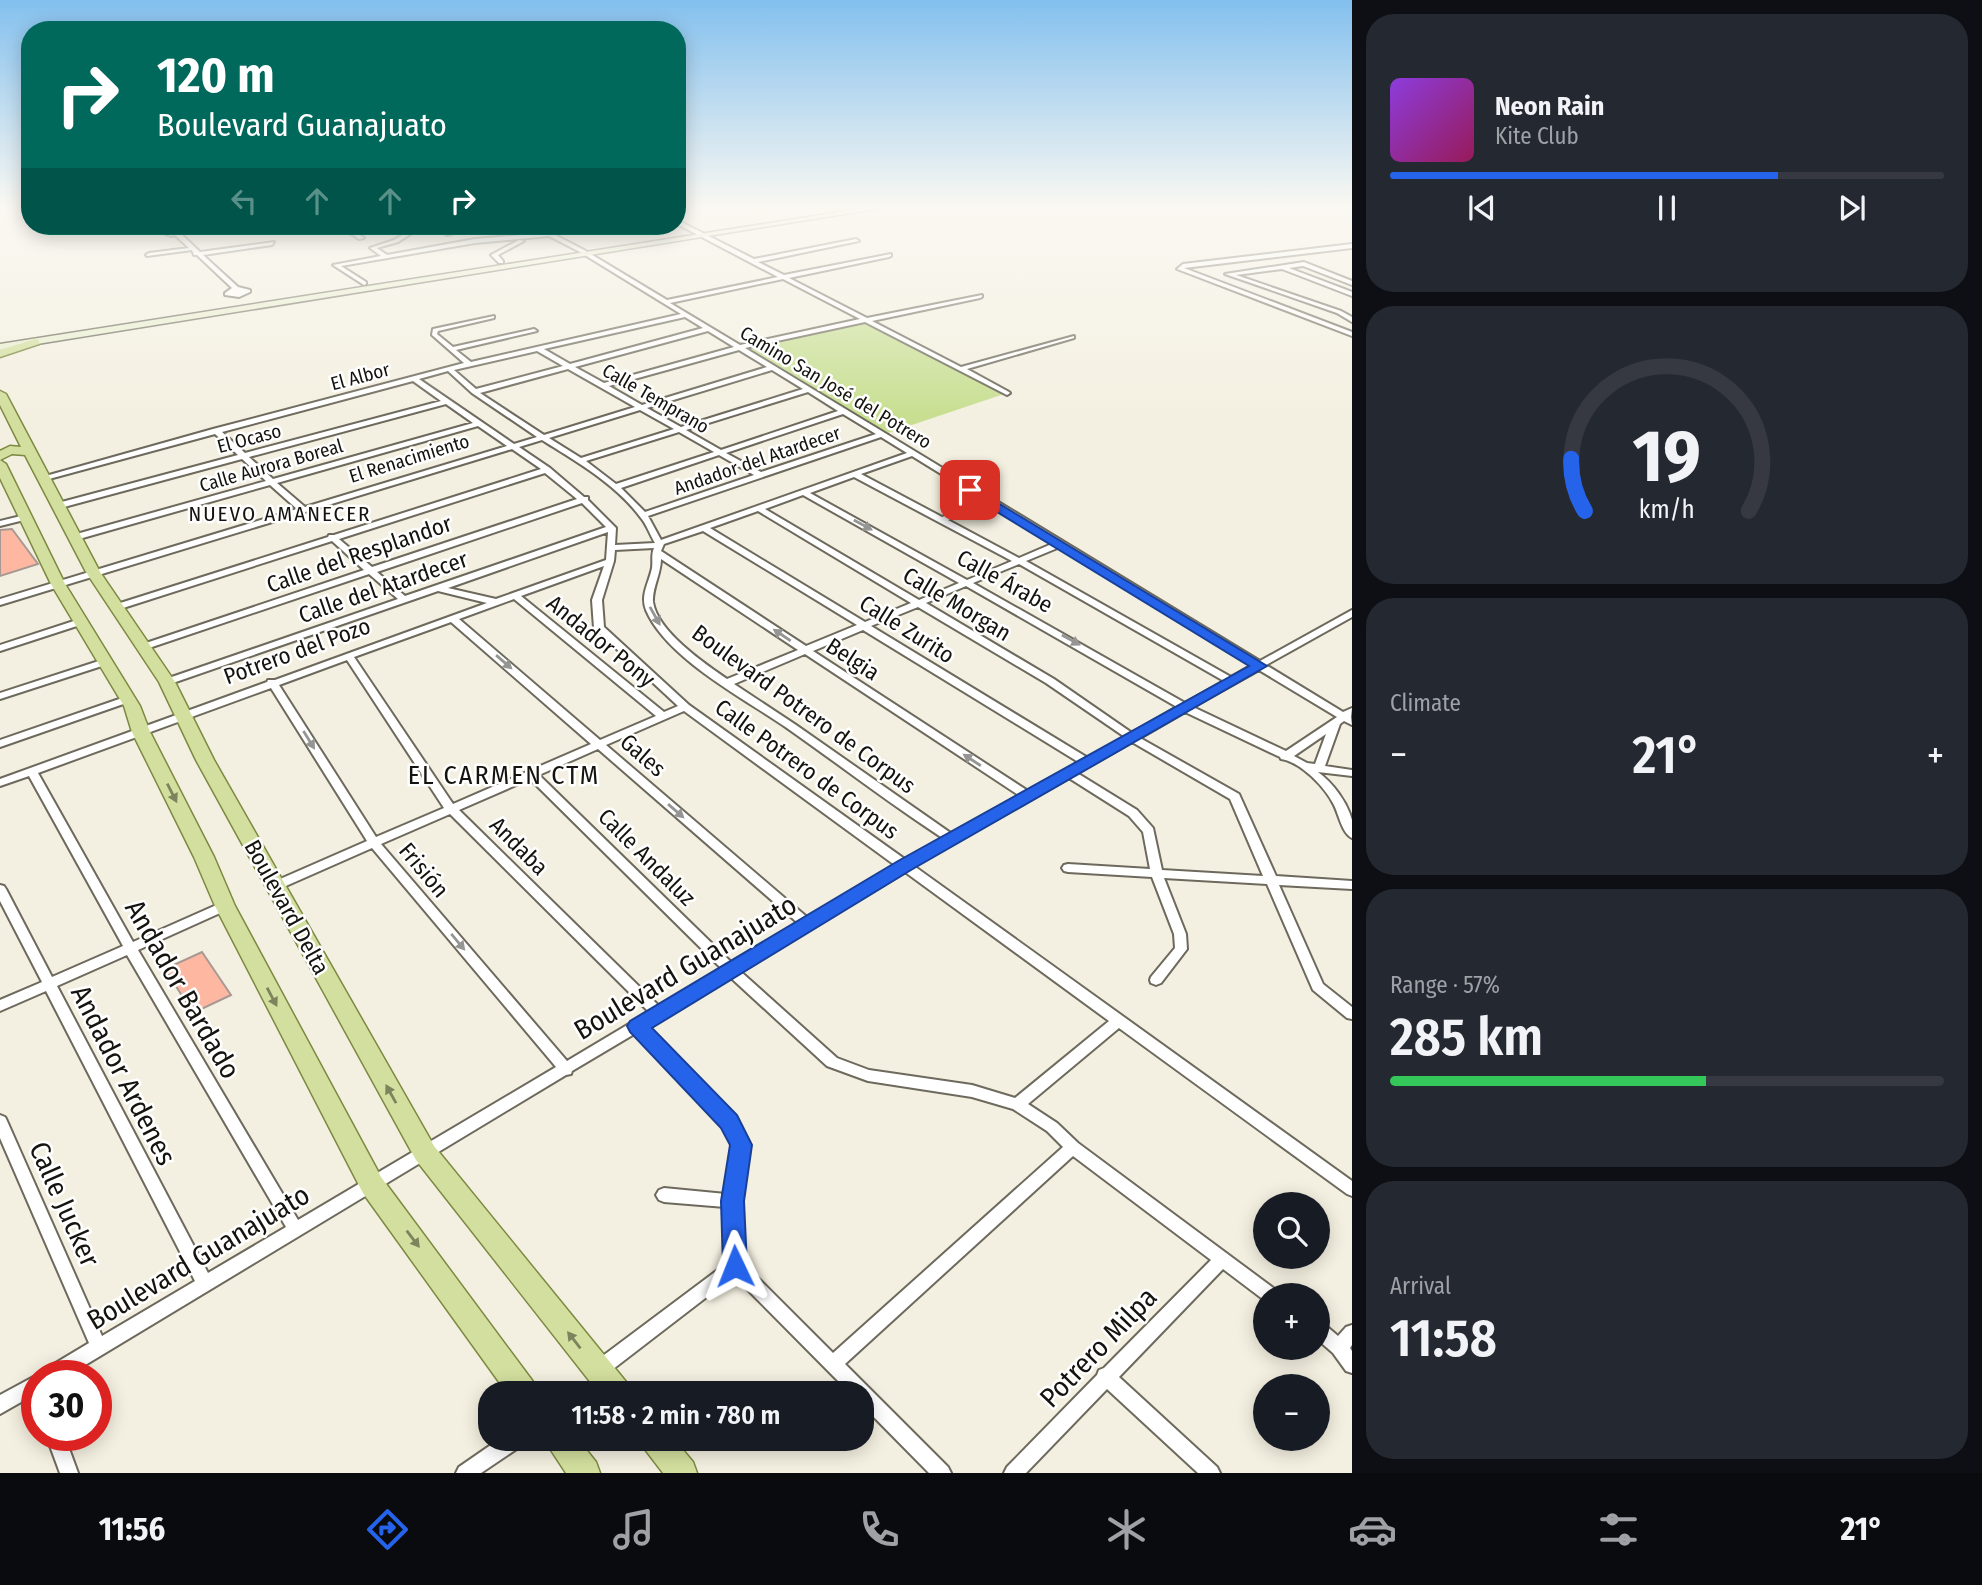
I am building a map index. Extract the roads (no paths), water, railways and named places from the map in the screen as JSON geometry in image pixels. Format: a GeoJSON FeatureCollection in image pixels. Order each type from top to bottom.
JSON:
{"type":"FeatureCollection","features":[{"type":"Feature","properties":{"kind":"main road"},"geometry":{"type":"LineString","coordinates":[[0,341],[405,277]]}},
{"type":"Feature","properties":{"kind":"main road"},"geometry":{"type":"LineString","coordinates":[[0,347],[439,277]]}},
{"type":"Feature","properties":{"kind":"main road"},"geometry":{"type":"LineString","coordinates":[[0,354],[35,342]]}},
{"type":"Feature","properties":{"kind":"main road","name":"Boulevard Delta"},"geometry":{"type":"LineString","coordinates":[[0,394],[61,505],[93,572],[146,646],[167,682],[275,886],[425,1153],[607,1381]]}},
{"type":"Feature","properties":{"kind":"main road"},"geometry":{"type":"LineString","coordinates":[[0,427],[15,421]]}},
{"type":"Feature","properties":{"kind":"main road"},"geometry":{"type":"LineString","coordinates":[[0,456],[10,450],[30,451]]}},
{"type":"Feature","properties":{"kind":"main road"},"geometry":{"type":"LineString","coordinates":[[0,464],[5,488],[25,517],[80,622],[128,699],[141,732],[204,857],[225,906],[372,1185],[515,1381]]}},
{"type":"Feature","properties":{"kind":"main road"},"geometry":{"type":"LineString","coordinates":[[568,1451],[584,1473]]}},
{"type":"Feature","properties":{"kind":"main road"},"geometry":{"type":"LineString","coordinates":[[664,1451],[682,1473]]}},
{"type":"Feature","properties":{"kind":"street"},"geometry":{"type":"LineString","coordinates":[[223,277],[236,288]]}},
{"type":"Feature","properties":{"kind":"street"},"geometry":{"type":"LineString","coordinates":[[354,277],[364,283]]}},
{"type":"Feature","properties":{"kind":"street","name":"Camino San José del Potrero"},"geometry":{"type":"LineString","coordinates":[[624,277],[1346,717]]}},
{"type":"Feature","properties":{"kind":"street"},"geometry":{"type":"LineString","coordinates":[[669,301],[784,277],[1007,393]]}},
{"type":"Feature","properties":{"kind":"street"},"geometry":{"type":"LineString","coordinates":[[1200,277],[1352,334]]}},
{"type":"Feature","properties":{"kind":"street"},"geometry":{"type":"LineString","coordinates":[[1237,277],[1352,317]]}},
{"type":"Feature","properties":{"kind":"street"},"geometry":{"type":"LineString","coordinates":[[1245,277],[1250,281]]}},
{"type":"Feature","properties":{"kind":"street"},"geometry":{"type":"LineString","coordinates":[[1307,277],[1352,294]]}},
{"type":"Feature","properties":{"kind":"street"},"geometry":{"type":"LineString","coordinates":[[603,386],[740,347],[980,296]]}},
{"type":"Feature","properties":{"kind":"street","name":"El Albor"},"geometry":{"type":"LineString","coordinates":[[46,477],[413,378],[684,315]]}},
{"type":"Feature","properties":{"kind":"street"},"geometry":{"type":"LineString","coordinates":[[469,364],[434,334],[435,330],[492,317]]}},
{"type":"Feature","properties":{"kind":"street"},"geometry":{"type":"LineString","coordinates":[[474,392],[706,329]]}},
{"type":"Feature","properties":{"kind":"street"},"geometry":{"type":"LineString","coordinates":[[450,349],[534,331]]}},
{"type":"Feature","properties":{"kind":"street"},"geometry":{"type":"LineString","coordinates":[[961,369],[1072,337]]}},
{"type":"Feature","properties":{"kind":"street","name":"Calle Temprano"},"geometry":{"type":"LineString","coordinates":[[537,348],[760,475]]}},
{"type":"Feature","properties":{"kind":"street","name":"El Renacimiento"},"geometry":{"type":"LineString","coordinates":[[0,602],[771,368]]}},
{"type":"Feature","properties":{"kind":"street"},"geometry":{"type":"LineString","coordinates":[[449,369],[474,392],[615,487],[643,515],[659,547]]}},
{"type":"Feature","properties":{"kind":"street"},"geometry":{"type":"LineString","coordinates":[[413,378],[476,424],[526,452],[585,499],[612,528]]}},
{"type":"Feature","properties":{"kind":"street"},"geometry":{"type":"LineString","coordinates":[[578,460],[807,390]]}},
{"type":"Feature","properties":{"kind":"street","name":"El Ocaso"},"geometry":{"type":"LineString","coordinates":[[61,505],[445,402]]}},
{"type":"Feature","properties":{"kind":"street"},"geometry":{"type":"LineString","coordinates":[[615,487],[842,412]]}},
{"type":"Feature","properties":{"kind":"street","name":"Calle Aurora Boreal"},"geometry":{"type":"LineString","coordinates":[[76,537],[476,424]]}},
{"type":"Feature","properties":{"kind":"street"},"geometry":{"type":"LineString","coordinates":[[216,431],[302,509]]}},
{"type":"Feature","properties":{"kind":"street","name":"Andador del Atardecer"},"geometry":{"type":"LineString","coordinates":[[643,515],[880,435]]}},
{"type":"Feature","properties":{"kind":"street"},"geometry":{"type":"LineString","coordinates":[[612,548],[659,547],[704,527],[911,454]]}},
{"type":"Feature","properties":{"kind":"street"},"geometry":{"type":"LineString","coordinates":[[117,607],[547,470]]}},
{"type":"Feature","properties":{"kind":"street"},"geometry":{"type":"LineString","coordinates":[[855,474],[1019,561],[1231,682]]}},
{"type":"Feature","properties":{"kind":"street","name":"Calle Árabe"},"geometry":{"type":"LineString","coordinates":[[803,492],[969,583],[1186,708],[1301,765]]}},
{"type":"Feature","properties":{"kind":"street","name":"Calle del Resplandor"},"geometry":{"type":"LineString","coordinates":[[146,646],[585,499]]}},
{"type":"Feature","properties":{"kind":"street"},"geometry":{"type":"LineString","coordinates":[[940,520],[990,502]]}},
{"type":"Feature","properties":{"kind":"street","name":"Calle Morgan"},"geometry":{"type":"LineString","coordinates":[[758,508],[1050,681],[1133,738],[1235,797],[1318,987],[1352,1014]]}},
{"type":"Feature","properties":{"kind":"street"},"geometry":{"type":"LineString","coordinates":[[0,524],[25,517]]}},
{"type":"Feature","properties":{"kind":"street","name":"Calle Zurito"},"geometry":{"type":"LineString","coordinates":[[704,527],[1088,763]]}},
{"type":"Feature","properties":{"kind":"street","name":"Calle Potrero de Corpus"},"geometry":{"type":"LineString","coordinates":[[612,528],[610,561],[597,600],[599,628],[685,707],[911,863],[1119,1020],[1352,1189]]}},
{"type":"Feature","properties":{"kind":"street","name":"Calle del Atardecer"},"geometry":{"type":"LineString","coordinates":[[167,682],[612,528]]}},
{"type":"Feature","properties":{"kind":"street"},"geometry":{"type":"LineString","coordinates":[[332,537],[404,600]]}},
{"type":"Feature","properties":{"kind":"street"},"geometry":{"type":"LineString","coordinates":[[727,683],[1060,544]]}},
{"type":"Feature","properties":{"kind":"street","name":"Belgia"},"geometry":{"type":"LineString","coordinates":[[659,547],[805,651],[1029,797]]}},
{"type":"Feature","properties":{"kind":"street","name":"Boulevard Potrero de Corpus"},"geometry":{"type":"LineString","coordinates":[[659,547],[659,565],[648,597],[655,619],[668,636],[727,683],[953,841]]}},
{"type":"Feature","properties":{"kind":"street","name":"Potrero del Pozo"},"geometry":{"type":"LineString","coordinates":[[0,783],[183,714],[610,561]]}},
{"type":"Feature","properties":{"kind":"street"},"geometry":{"type":"LineString","coordinates":[[437,589],[496,602]]}},
{"type":"Feature","properties":{"kind":"street","name":"Andador Pony"},"geometry":{"type":"LineString","coordinates":[[514,596],[663,717]]}},
{"type":"Feature","properties":{"kind":"street","name":"Boulevard Guanajuato"},"geometry":{"type":"LineString","coordinates":[[77,1360],[911,863],[1350,616]]}},
{"type":"Feature","properties":{"kind":"street","name":"Gales"},"geometry":{"type":"LineString","coordinates":[[452,618],[807,924]]}},
{"type":"Feature","properties":{"kind":"street"},"geometry":{"type":"LineString","coordinates":[[0,648],[80,622]]}},
{"type":"Feature","properties":{"kind":"street","name":"Andaba"},"geometry":{"type":"LineString","coordinates":[[348,655],[451,809],[659,1014]]}},
{"type":"Feature","properties":{"kind":"street"},"geometry":{"type":"LineString","coordinates":[[0,696],[105,662]]}},
{"type":"Feature","properties":{"kind":"street","name":"Frisión"},"geometry":{"type":"LineString","coordinates":[[272,682],[374,843],[566,1069]]}},
{"type":"Feature","properties":{"kind":"street"},"geometry":{"type":"LineString","coordinates":[[0,744],[128,699]]}},
{"type":"Feature","properties":{"kind":"street"},"geometry":{"type":"LineString","coordinates":[[275,886],[685,707]]}},
{"type":"Feature","properties":{"kind":"street"},"geometry":{"type":"LineString","coordinates":[[1285,757],[1346,717]]}},
{"type":"Feature","properties":{"kind":"street"},"geometry":{"type":"LineString","coordinates":[[1319,767],[1346,717]]}},
{"type":"Feature","properties":{"kind":"street"},"geometry":{"type":"LineString","coordinates":[[1301,765],[1352,773]]}},
{"type":"Feature","properties":{"kind":"street"},"geometry":{"type":"LineString","coordinates":[[1301,765],[1320,778],[1333,792],[1352,834]]}},
{"type":"Feature","properties":{"kind":"street","name":"Andador Bardado"},"geometry":{"type":"LineString","coordinates":[[32,772],[130,948],[296,1230]]}},
{"type":"Feature","properties":{"kind":"street","name":"Calle Andaluz"},"geometry":{"type":"LineString","coordinates":[[533,774],[731,970],[832,1062],[847,1069],[972,1091],[1017,1104],[1052,1127],[1073,1147],[1254,1283]]}},
{"type":"Feature","properties":{"kind":"street"},"geometry":{"type":"LineString","coordinates":[[1070,774],[1143,822],[1149,831],[1157,874],[1180,934],[1181,949],[1156,980]]}},
{"type":"Feature","properties":{"kind":"street"},"geometry":{"type":"LineString","coordinates":[[1068,868],[1352,885]]}},
{"type":"Feature","properties":{"kind":"street","name":"Andador Ardenes"},"geometry":{"type":"LineString","coordinates":[[0,889],[205,1284]]}},
{"type":"Feature","properties":{"kind":"street"},"geometry":{"type":"LineString","coordinates":[[0,1006],[225,906]]}},
{"type":"Feature","properties":{"kind":"street"},"geometry":{"type":"LineString","coordinates":[[1017,1104],[1119,1020]]}},
{"type":"Feature","properties":{"kind":"street"},"geometry":{"type":"LineString","coordinates":[[638,1026],[729,1122],[741,1145],[732,1201],[735,1266],[942,1473]]}},
{"type":"Feature","properties":{"kind":"street","name":"Calle Jucker"},"geometry":{"type":"LineString","coordinates":[[0,1121],[99,1347]]}},
{"type":"Feature","properties":{"kind":"street"},"geometry":{"type":"LineString","coordinates":[[834,1363],[1073,1147]]}},
{"type":"Feature","properties":{"kind":"street"},"geometry":{"type":"LineString","coordinates":[[664,1195],[732,1201]]}},
{"type":"Feature","properties":{"kind":"street","name":"Potrero Milpa"},"geometry":{"type":"LineString","coordinates":[[1013,1473],[1222,1259]]}},
{"type":"Feature","properties":{"kind":"street"},"geometry":{"type":"LineString","coordinates":[[598,1370],[735,1266]]}},
{"type":"Feature","properties":{"kind":"street"},"geometry":{"type":"LineString","coordinates":[[1339,1347],[1352,1333]]}},
{"type":"Feature","properties":{"kind":"street"},"geometry":{"type":"LineString","coordinates":[[1330,1340],[1339,1347],[1352,1366]]}},
{"type":"Feature","properties":{"kind":"street"},"geometry":{"type":"LineString","coordinates":[[1105,1376],[1211,1473]]}},
{"type":"Feature","properties":{"kind":"street"},"geometry":{"type":"LineString","coordinates":[[0,1405],[21,1393]]}},
{"type":"Feature","properties":{"kind":"street"},"geometry":{"type":"LineString","coordinates":[[61,1451],[69,1473]]}},
{"type":"Feature","properties":{"kind":"street"},"geometry":{"type":"LineString","coordinates":[[465,1473],[498,1451]]}},
{"type":"Feature","properties":{"kind":"district","name":"NUEVO AMANECER"},"geometry":{"type":"Point","coordinates":[280,514]}},
{"type":"Feature","properties":{"kind":"district","name":"EL CARMEN CTM"},"geometry":{"type":"Point","coordinates":[504,775]}}]}
